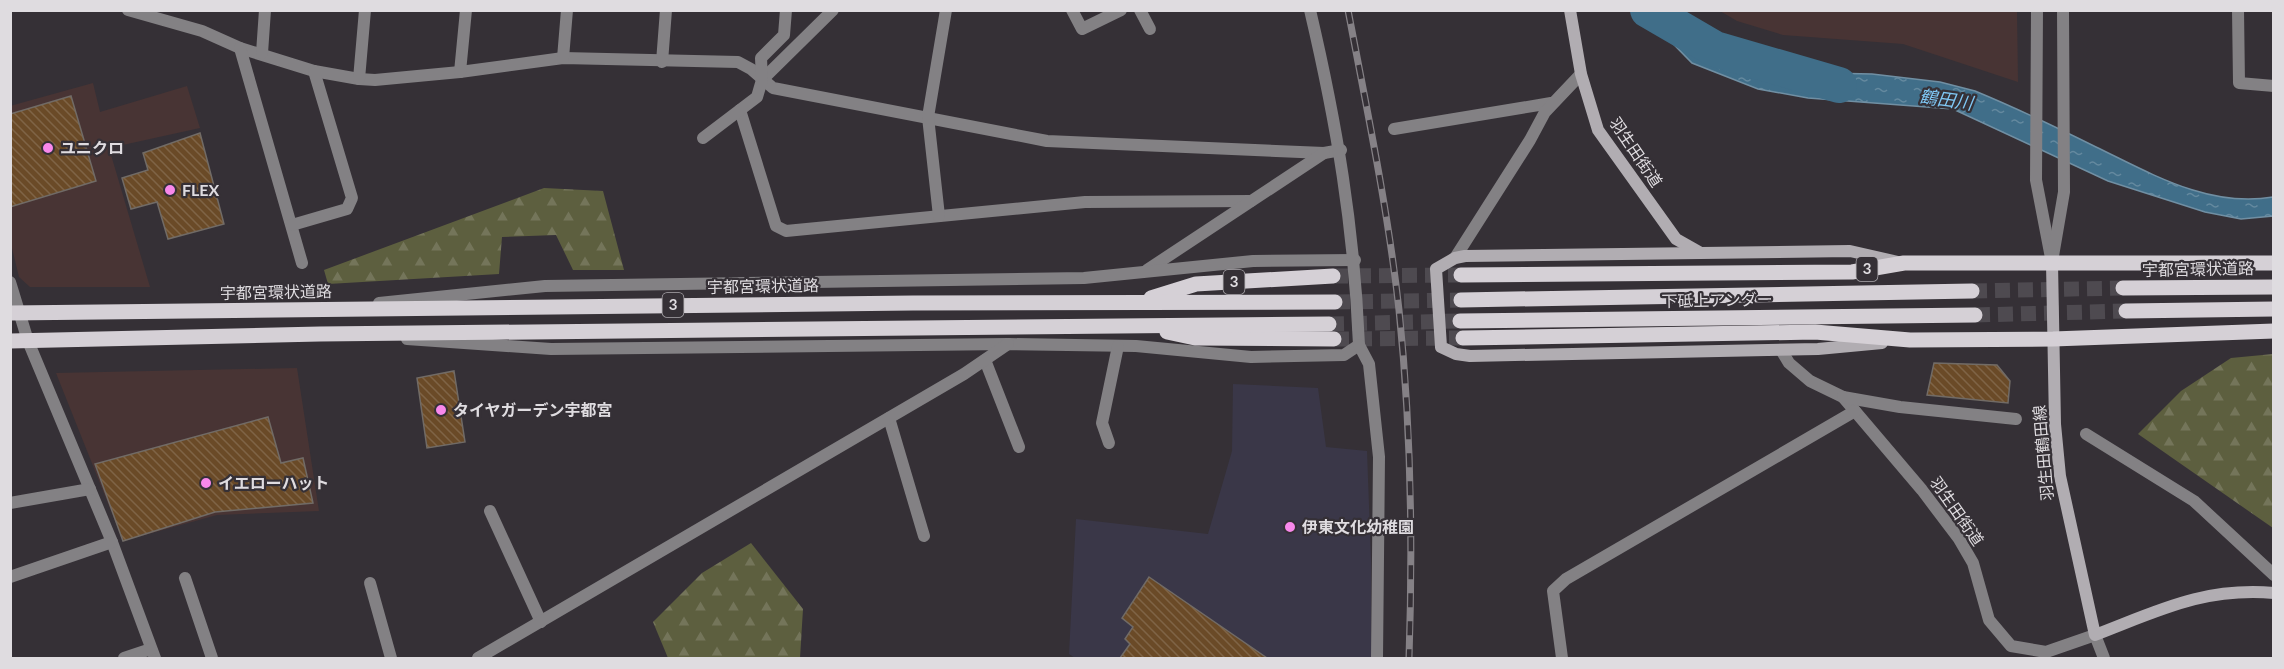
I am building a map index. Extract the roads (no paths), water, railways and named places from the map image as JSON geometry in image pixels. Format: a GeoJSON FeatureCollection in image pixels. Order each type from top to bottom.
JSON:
{"type":"FeatureCollection","features":[{"type":"Feature","properties":{"kind":"main road","name":"羽生田街道"},"geometry":{"type":"LineString","coordinates":[[1570,10],[1581,74],[1598,130],[1676,239],[1703,254]]}},
{"type":"Feature","properties":{"kind":"main road"},"geometry":{"type":"LineString","coordinates":[[1904,263],[1850,251],[1455,258],[1436,268],[1441,346],[1456,354],[1470,356],[1781,350],[1910,340],[2053,339],[2274,331]]}},
{"type":"Feature","properties":{"kind":"main road","name":"3"},"geometry":{"type":"LineString","coordinates":[[1461,275],[1852,272],[1904,263],[2274,263]]}},
{"type":"Feature","properties":{"kind":"main road","name":"羽生田鶴田線"},"geometry":{"type":"LineString","coordinates":[[2052,263],[2055,424],[2060,476],[2095,635]]}},
{"type":"Feature","properties":{"kind":"main road","name":"3"},"geometry":{"type":"LineString","coordinates":[[1137,303],[1196,284],[1333,276]]}},
{"type":"Feature","properties":{"kind":"main road","name":"宇都宮環状道路"},"geometry":{"type":"LineString","coordinates":[[2123,288],[2274,286]]}},
{"type":"Feature","properties":{"kind":"main road","name":"下砥上アンダー"},"geometry":{"type":"LineString","coordinates":[[1461,300],[1972,291]]}},
{"type":"Feature","properties":{"kind":"main road","name":"宇都宮環状道路"},"geometry":{"type":"LineString","coordinates":[[16,313],[1335,302]]}},
{"type":"Feature","properties":{"kind":"main road"},"geometry":{"type":"LineString","coordinates":[[2126,311],[2274,309]]}},
{"type":"Feature","properties":{"kind":"main road","name":"下砥上アンダー"},"geometry":{"type":"LineString","coordinates":[[1460,321],[1975,315]]}},
{"type":"Feature","properties":{"kind":"main road","name":"3"},"geometry":{"type":"LineString","coordinates":[[10,341],[320,334],[1329,324]]}},
{"type":"Feature","properties":{"kind":"main road","name":"3"},"geometry":{"type":"LineString","coordinates":[[1139,326],[1195,338],[1334,339]]}},
{"type":"Feature","properties":{"kind":"main road"},"geometry":{"type":"LineString","coordinates":[[1462,338],[1815,333],[1910,340]]}},
{"type":"Feature","properties":{"kind":"main road","name":"羽生田街道"},"geometry":{"type":"LineString","coordinates":[[2095,635],[2191,598],[2226,593],[2274,593]]}},
{"type":"Feature","properties":{"kind":"street"},"geometry":{"type":"LineString","coordinates":[[128,10],[162,15],[240,48],[314,71],[359,79],[375,80],[460,72],[563,58],[738,62],[751,69],[773,88],[1047,141],[1324,153],[1341,150]]}},
{"type":"Feature","properties":{"kind":"street"},"geometry":{"type":"LineString","coordinates":[[262,53],[265,10]]}},
{"type":"Feature","properties":{"kind":"street"},"geometry":{"type":"LineString","coordinates":[[359,79],[365,10]]}},
{"type":"Feature","properties":{"kind":"street"},"geometry":{"type":"LineString","coordinates":[[460,72],[466,10]]}},
{"type":"Feature","properties":{"kind":"street"},"geometry":{"type":"LineString","coordinates":[[563,58],[567,10]]}},
{"type":"Feature","properties":{"kind":"street"},"geometry":{"type":"LineString","coordinates":[[662,62],[666,10]]}},
{"type":"Feature","properties":{"kind":"street"},"geometry":{"type":"LineString","coordinates":[[703,138],[757,97],[762,80],[761,58],[784,35],[786,10]]}},
{"type":"Feature","properties":{"kind":"street"},"geometry":{"type":"LineString","coordinates":[[762,80],[833,10]]}},
{"type":"Feature","properties":{"kind":"street"},"geometry":{"type":"LineString","coordinates":[[939,216],[928,117],[946,10]]}},
{"type":"Feature","properties":{"kind":"street"},"geometry":{"type":"LineString","coordinates":[[1072,10],[1082,29],[1121,10]]}},
{"type":"Feature","properties":{"kind":"street"},"geometry":{"type":"LineString","coordinates":[[1140,10],[1150,29]]}},
{"type":"Feature","properties":{"kind":"street"},"geometry":{"type":"LineString","coordinates":[[1310,10],[1341,150],[1355,260],[1359,345],[1369,364],[1379,457],[1377,658]]}},
{"type":"Feature","properties":{"kind":"street"},"geometry":{"type":"LineString","coordinates":[[2037,10],[2036,180],[2052,263]]}},
{"type":"Feature","properties":{"kind":"street"},"geometry":{"type":"LineString","coordinates":[[2052,263],[2064,192],[2063,10]]}},
{"type":"Feature","properties":{"kind":"street"},"geometry":{"type":"LineString","coordinates":[[2238,10],[2240,82],[2274,86]]}},
{"type":"Feature","properties":{"kind":"street"},"geometry":{"type":"LineString","coordinates":[[240,48],[302,263]]}},
{"type":"Feature","properties":{"kind":"street"},"geometry":{"type":"LineString","coordinates":[[292,225],[347,209],[352,198],[314,71]]}},
{"type":"Feature","properties":{"kind":"street"},"geometry":{"type":"LineString","coordinates":[[1455,258],[1551,103],[1581,74]]}},
{"type":"Feature","properties":{"kind":"street"},"geometry":{"type":"LineString","coordinates":[[1394,129],[1551,103]]}},
{"type":"Feature","properties":{"kind":"street"},"geometry":{"type":"LineString","coordinates":[[740,110],[777,226],[786,231],[1085,202],[1251,201]]}},
{"type":"Feature","properties":{"kind":"street"},"geometry":{"type":"LineString","coordinates":[[1145,272],[1324,153]]}},
{"type":"Feature","properties":{"kind":"street"},"geometry":{"type":"LineString","coordinates":[[318,309],[544,286],[1084,278],[1253,261],[1355,260]]}},
{"type":"Feature","properties":{"kind":"street"},"geometry":{"type":"LineString","coordinates":[[10,282],[16,313],[112,542],[153,654],[124,658]]}},
{"type":"Feature","properties":{"kind":"street"},"geometry":{"type":"LineString","coordinates":[[320,334],[551,349],[1008,344],[1118,346],[1251,357],[1344,355],[1359,345]]}},
{"type":"Feature","properties":{"kind":"street"},"geometry":{"type":"LineString","coordinates":[[478,658],[889,418],[1008,344]]}},
{"type":"Feature","properties":{"kind":"street"},"geometry":{"type":"LineString","coordinates":[[1110,443],[1102,423],[1118,346]]}},
{"type":"Feature","properties":{"kind":"street","name":"羽生田街道"},"geometry":{"type":"LineString","coordinates":[[1781,350],[1789,363],[1810,381],[1844,397],[1922,490],[1959,539],[1973,563],[1989,620],[2011,646],[2046,652],[2095,635]]}},
{"type":"Feature","properties":{"kind":"street"},"geometry":{"type":"LineString","coordinates":[[985,360],[1019,447]]}},
{"type":"Feature","properties":{"kind":"street"},"geometry":{"type":"LineString","coordinates":[[1844,397],[1899,407],[2016,419]]}},
{"type":"Feature","properties":{"kind":"street"},"geometry":{"type":"LineString","coordinates":[[1562,658],[1553,591],[1566,579],[1855,411]]}},
{"type":"Feature","properties":{"kind":"street"},"geometry":{"type":"LineString","coordinates":[[889,418],[924,537]]}},
{"type":"Feature","properties":{"kind":"street"},"geometry":{"type":"LineString","coordinates":[[2086,434],[2194,501],[2274,575]]}},
{"type":"Feature","properties":{"kind":"street"},"geometry":{"type":"LineString","coordinates":[[10,503],[90,489]]}},
{"type":"Feature","properties":{"kind":"street"},"geometry":{"type":"LineString","coordinates":[[490,511],[541,622]]}},
{"type":"Feature","properties":{"kind":"street"},"geometry":{"type":"LineString","coordinates":[[10,577],[112,542]]}},
{"type":"Feature","properties":{"kind":"street"},"geometry":{"type":"LineString","coordinates":[[185,578],[212,658]]}},
{"type":"Feature","properties":{"kind":"street"},"geometry":{"type":"LineString","coordinates":[[370,584],[391,658]]}},
{"type":"Feature","properties":{"kind":"street"},"geometry":{"type":"LineString","coordinates":[[2095,635],[2104,658]]}},
{"type":"Feature","properties":{"kind":"water"},"geometry":{"type":"Polygon","coordinates":[[[1641,11],[1675,11],[1748,63],[1774,72],[1872,74],[1940,82],[1975,91],[2138,168],[2182,186],[2226,198],[2273,197],[2273,216],[2241,219],[2205,212],[2108,181],[1953,109],[1808,98],[1758,89],[1692,63],[1641,11]]]}},
{"type":"Feature","properties":{"kind":"waterway","name":"鶴田川"},"geometry":{"type":"LineString","coordinates":[[1648,10],[1715,49],[1839,85]]}},
{"type":"Feature","properties":{"kind":"tunnel"},"geometry":{"type":"LineString","coordinates":[[1333,276],[1461,275]]}},
{"type":"Feature","properties":{"kind":"tunnel"},"geometry":{"type":"LineString","coordinates":[[1972,291],[2123,288]]}},
{"type":"Feature","properties":{"kind":"tunnel"},"geometry":{"type":"LineString","coordinates":[[1335,302],[1461,300]]}},
{"type":"Feature","properties":{"kind":"tunnel"},"geometry":{"type":"LineString","coordinates":[[1975,315],[2126,311]]}},
{"type":"Feature","properties":{"kind":"tunnel"},"geometry":{"type":"LineString","coordinates":[[1329,324],[1460,321]]}},
{"type":"Feature","properties":{"kind":"tunnel"},"geometry":{"type":"LineString","coordinates":[[1334,339],[1463,338]]}},
{"type":"Feature","properties":{"kind":"railway"},"geometry":{"type":"LineString","coordinates":[[1348,10],[1383,198],[1399,310],[1410,484],[1409,658]]}},
{"type":"Feature","properties":{"kind":"place","name":"ユニクロ"},"geometry":{"type":"Point","coordinates":[48,148]}},
{"type":"Feature","properties":{"kind":"place","name":"FLEX"},"geometry":{"type":"Point","coordinates":[170,190]}},
{"type":"Feature","properties":{"kind":"place","name":"タイヤガーデン宇都宮"},"geometry":{"type":"Point","coordinates":[441,410]}},
{"type":"Feature","properties":{"kind":"place","name":"イエローハット"},"geometry":{"type":"Point","coordinates":[206,483]}},
{"type":"Feature","properties":{"kind":"place","name":"伊東文化幼稚園"},"geometry":{"type":"Point","coordinates":[1290,527]}}]}
